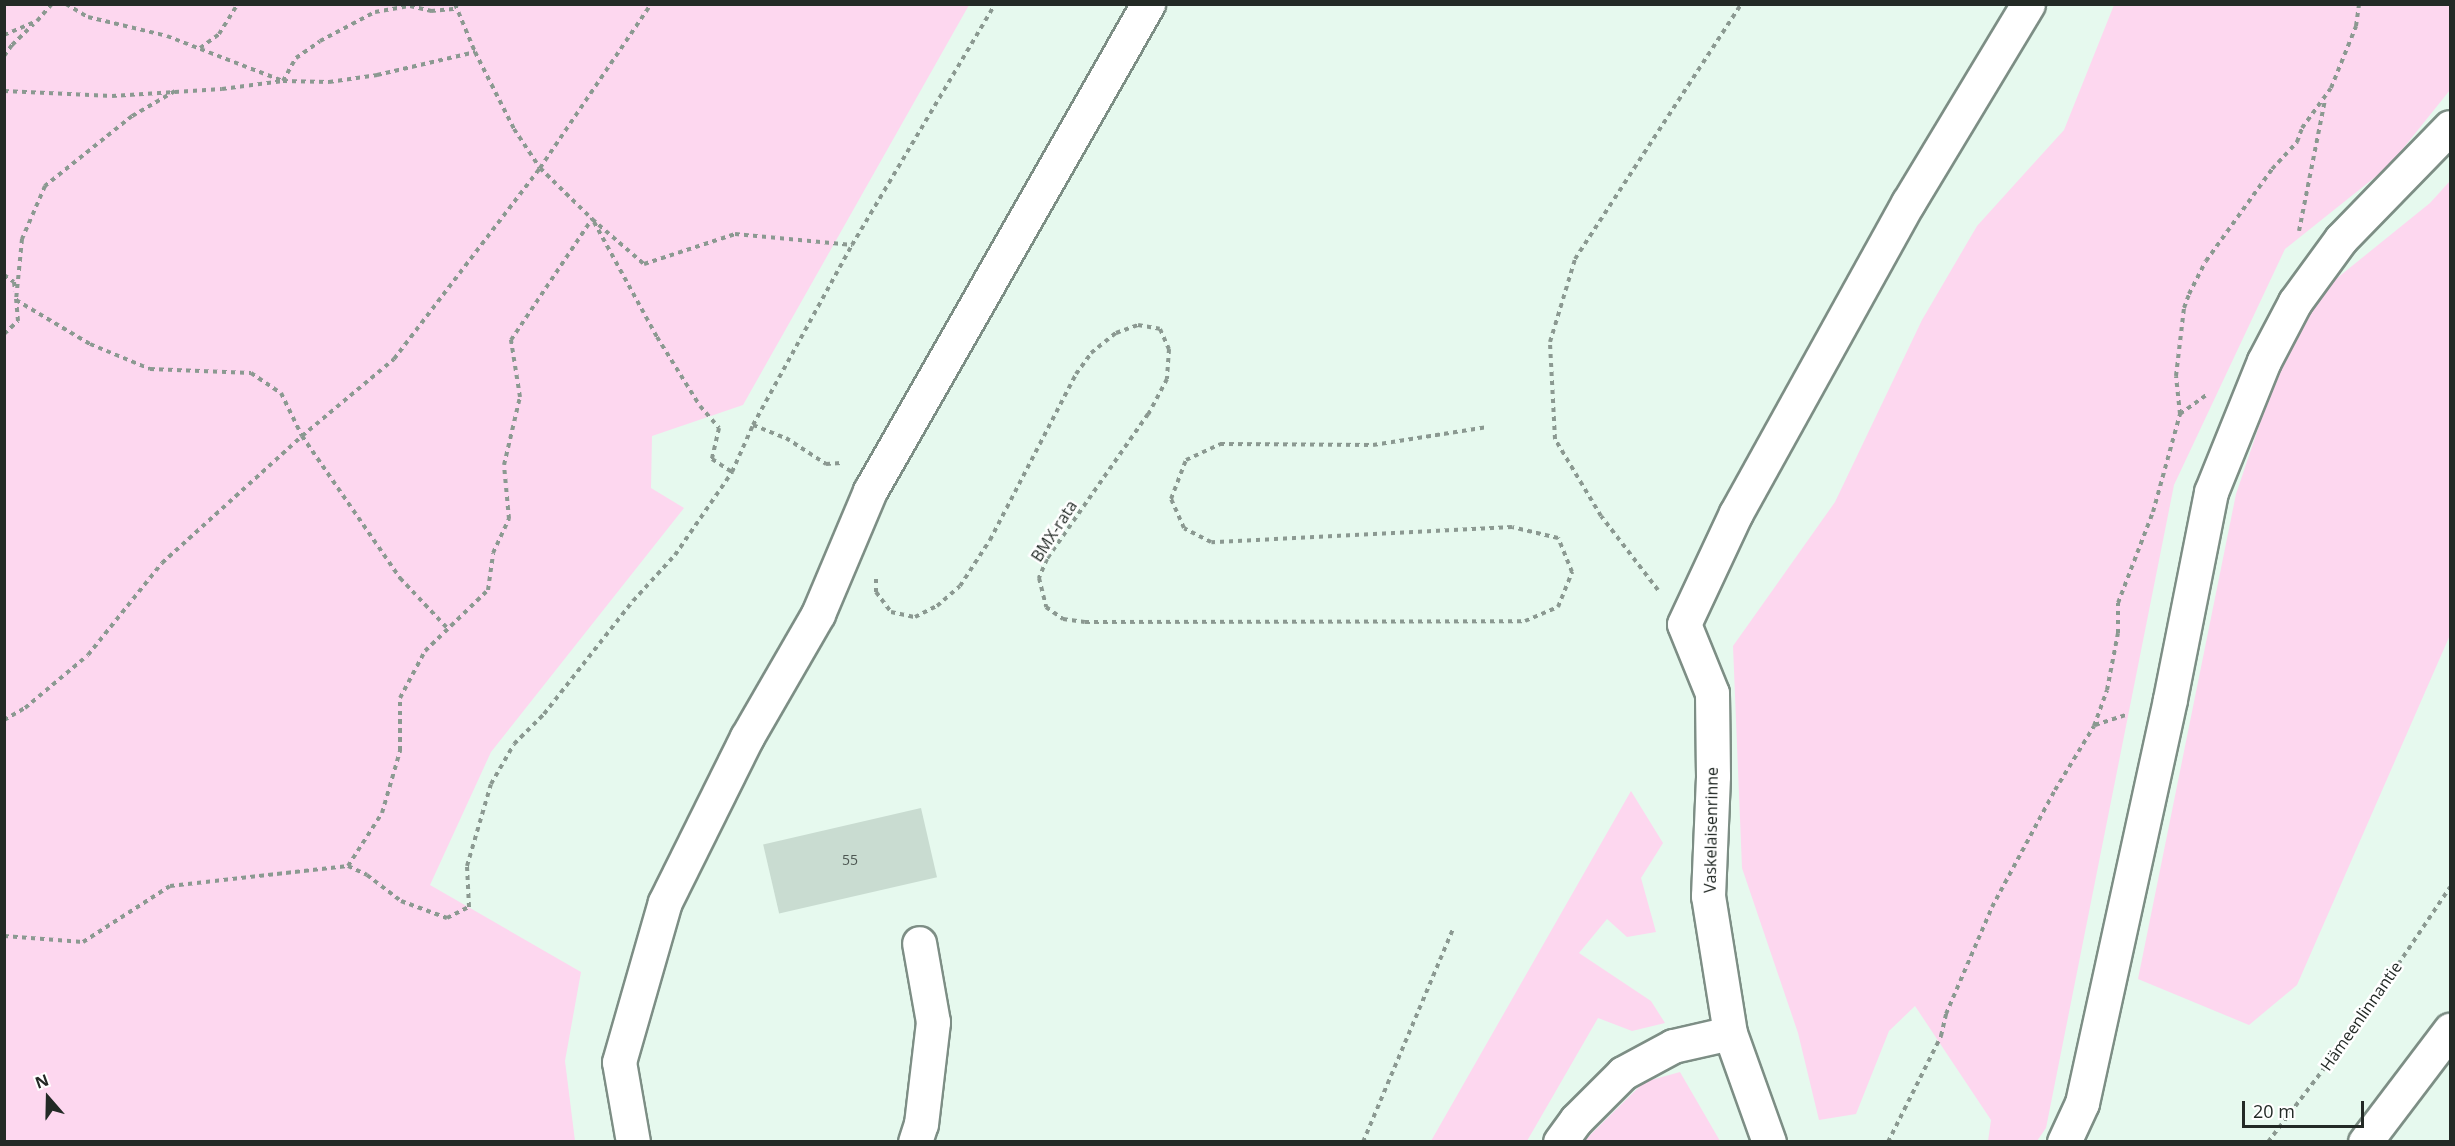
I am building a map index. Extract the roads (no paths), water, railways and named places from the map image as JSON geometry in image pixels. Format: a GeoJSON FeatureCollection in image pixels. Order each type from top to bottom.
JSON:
{"type":"FeatureCollection","features":[{"type":"Feature","properties":{"kind":"street"},"geometry":{"type":"LineString","coordinates":[[633,1142],[619,1062],[665,902],[747,737],[818,614],[870,491],[1148,4]]}},
{"type":"Feature","properties":{"kind":"street","name":"Vaskelaisenrinne"},"geometry":{"type":"LineString","coordinates":[[1769,1142],[1730,1032],[1708,896],[1713,776],[1712,693],[1684,624],[1736,513],[1908,203],[2028,4]]}},
{"type":"Feature","properties":{"kind":"street"},"geometry":{"type":"LineString","coordinates":[[2064,1142],[2082,1104],[2170,699],[2211,492],[2264,361],[2295,302],[2341,240],[2451,127]]}},
{"type":"Feature","properties":{"kind":"street"},"geometry":{"type":"LineString","coordinates":[[915,1142],[921,1124],[933,1022],[919,943]]}},
{"type":"Feature","properties":{"kind":"street"},"geometry":{"type":"LineString","coordinates":[[2365,1142],[2451,1030]]}},
{"type":"Feature","properties":{"kind":"street"},"geometry":{"type":"LineString","coordinates":[[1560,1142],[1576,1120],[1623,1073],[1673,1046],[1730,1032]]}}]}
